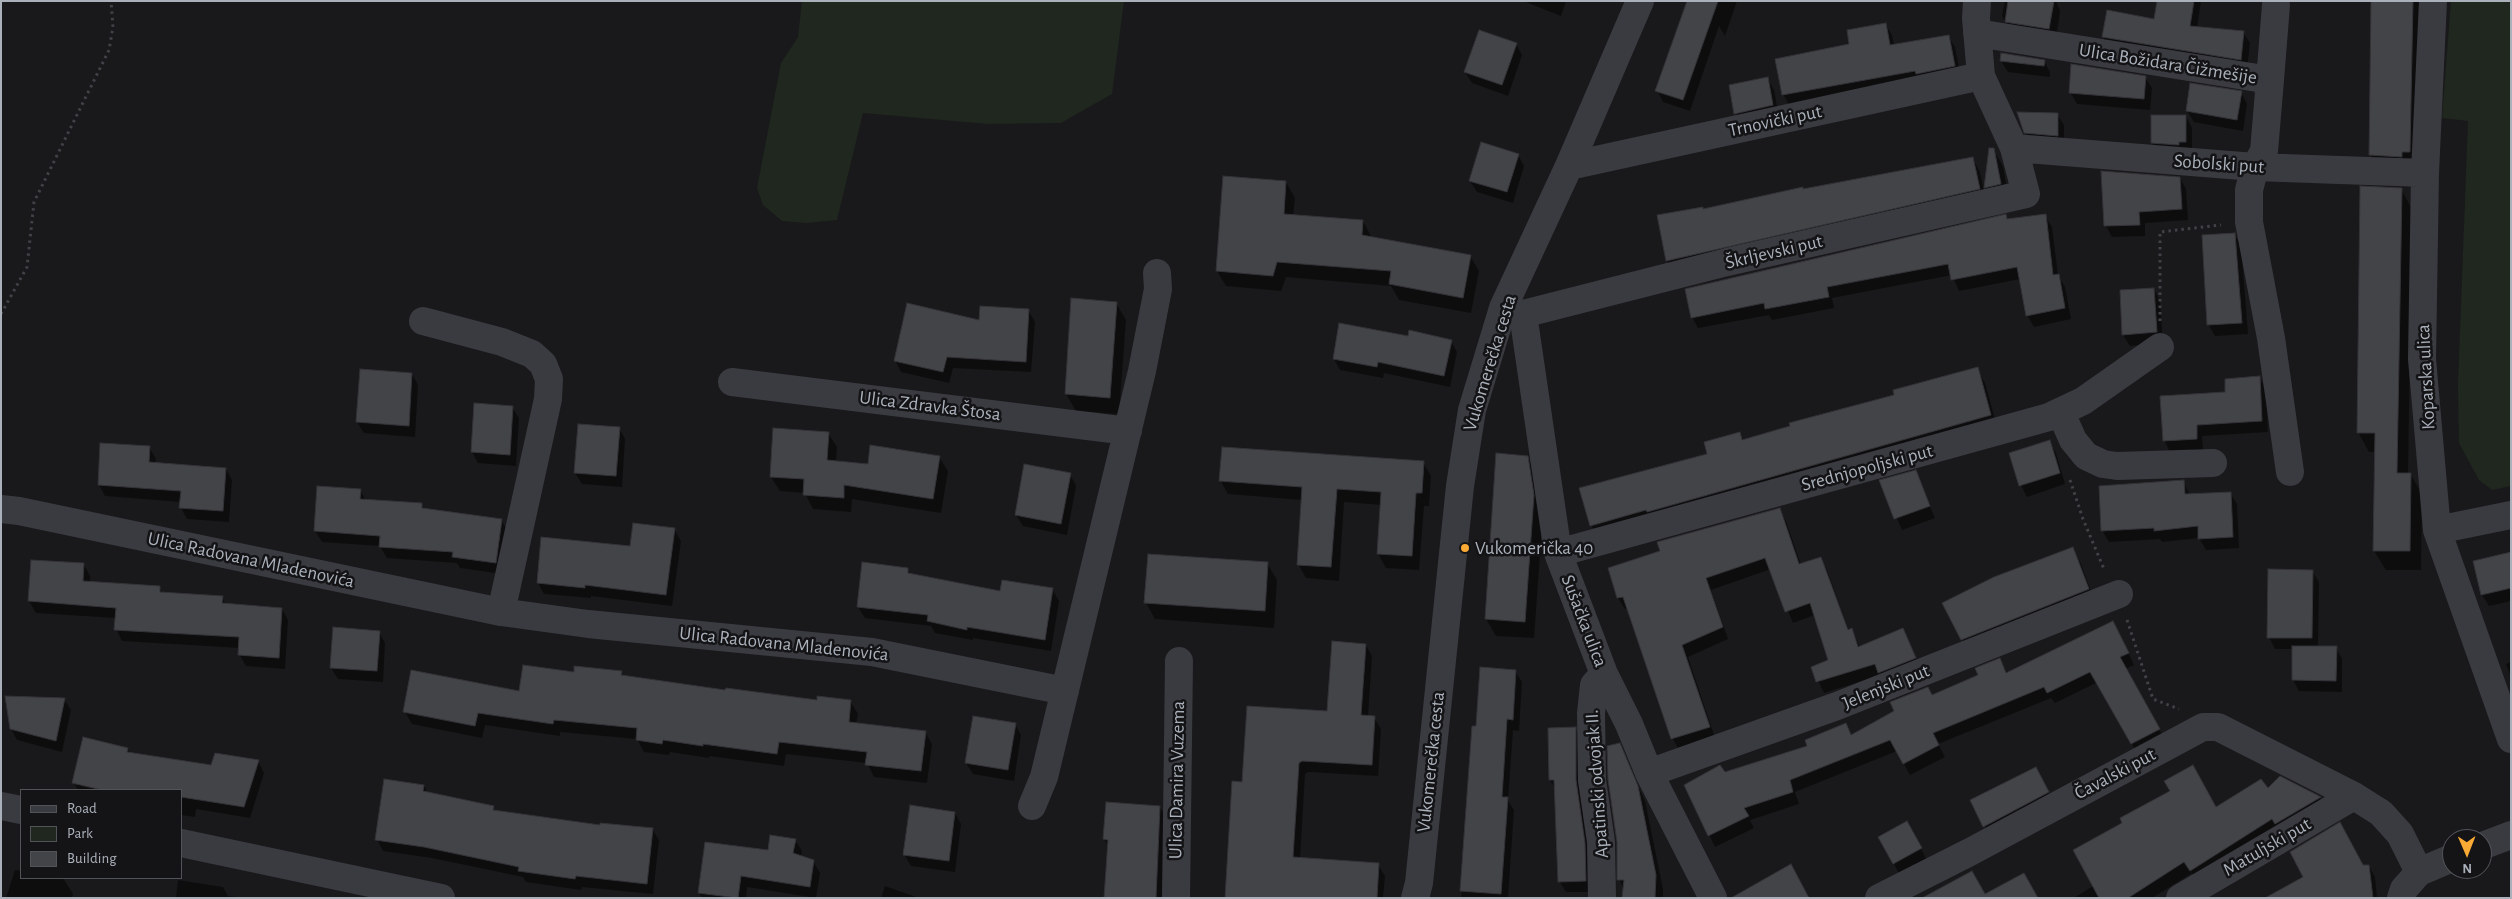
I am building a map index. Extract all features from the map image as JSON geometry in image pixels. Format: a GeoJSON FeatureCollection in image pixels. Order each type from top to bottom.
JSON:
{"type":"FeatureCollection","features":[{"type":"Feature","properties":{"kind":"street","name":"Vukomerečka cesta"},"geometry":{"type":"LineString","coordinates":[[1415,898],[1419,883],[1460,486],[1472,410],[1513,311],[1569,166],[1640,1]]}},
{"type":"Feature","properties":{"kind":"street"},"geometry":{"type":"LineString","coordinates":[[1977,1],[1980,76],[2014,148]]}},
{"type":"Feature","properties":{"kind":"street","name":"Koparska ulica"},"geometry":{"type":"LineString","coordinates":[[2433,1],[2425,173],[2422,359],[2437,530],[2511,739]]}},
{"type":"Feature","properties":{"kind":"street"},"geometry":{"type":"LineString","coordinates":[[2270,80],[2276,5]]}},
{"type":"Feature","properties":{"kind":"street","name":"Ulica Božidara Čižmešije"},"geometry":{"type":"LineString","coordinates":[[1977,33],[2270,80],[2264,151],[2254,167],[2249,190],[2249,222],[2272,338],[2290,472]]}},
{"type":"Feature","properties":{"kind":"street","name":"Trnovički put"},"geometry":{"type":"LineString","coordinates":[[1569,166],[1980,76]]}},
{"type":"Feature","properties":{"kind":"street","name":"Sobolski put"},"geometry":{"type":"LineString","coordinates":[[2014,148],[2254,167],[2425,173]]}},
{"type":"Feature","properties":{"kind":"street","name":"Škrljevski put"},"geometry":{"type":"LineString","coordinates":[[1513,311],[2026,194],[2014,148]]}},
{"type":"Feature","properties":{"kind":"street"},"geometry":{"type":"LineString","coordinates":[[1032,806],[1044,777],[1128,431],[1158,289],[1157,273]]}},
{"type":"Feature","properties":{"kind":"street","name":"Sušačka ulica"},"geometry":{"type":"LineString","coordinates":[[1513,311],[1558,553],[1604,674],[1629,724],[1649,773],[1713,898]]}},
{"type":"Feature","properties":{"kind":"street"},"geometry":{"type":"LineString","coordinates":[[423,321],[502,342],[532,354],[543,364],[549,379],[548,398],[501,612]]}},
{"type":"Feature","properties":{"kind":"street","name":"Srednjopoljski put"},"geometry":{"type":"LineString","coordinates":[[1558,553],[2060,413],[2083,401],[2160,347]]}},
{"type":"Feature","properties":{"kind":"street","name":"Ulica Zdravka Štosa"},"geometry":{"type":"LineString","coordinates":[[732,382],[1128,431]]}},
{"type":"Feature","properties":{"kind":"street"},"geometry":{"type":"LineString","coordinates":[[2060,413],[2073,440],[2086,456],[2103,464],[2117,466],[2213,463]]}},
{"type":"Feature","properties":{"kind":"street","name":"Ulica Radovana Mladenovića"},"geometry":{"type":"LineString","coordinates":[[1,509],[19,510],[501,612],[597,625],[872,652],[1065,691]]}},
{"type":"Feature","properties":{"kind":"street"},"geometry":{"type":"LineString","coordinates":[[2437,530],[2511,516]]}},
{"type":"Feature","properties":{"kind":"street","name":"Jelenjski put"},"geometry":{"type":"LineString","coordinates":[[1649,773],[1837,706],[2119,594]]}},
{"type":"Feature","properties":{"kind":"street","name":"Ulica Damira Vuzema"},"geometry":{"type":"LineString","coordinates":[[1176,898],[1179,661]]}},
{"type":"Feature","properties":{"kind":"street","name":"Apatinski odvojak II."},"geometry":{"type":"LineString","coordinates":[[1602,898],[1601,842],[1592,780],[1591,712],[1594,685],[1604,674]]}},
{"type":"Feature","properties":{"kind":"street","name":"Čavalski put"},"geometry":{"type":"LineString","coordinates":[[1878,898],[1970,852],[2202,727],[2218,728],[2354,796],[2381,813],[2400,834],[2419,872]]}},
{"type":"Feature","properties":{"kind":"street","name":"Matuljski put"},"geometry":{"type":"LineString","coordinates":[[2180,898],[2354,796]]}},
{"type":"Feature","properties":{"kind":"street"},"geometry":{"type":"LineString","coordinates":[[1,806],[20,810]]}},
{"type":"Feature","properties":{"kind":"street"},"geometry":{"type":"LineString","coordinates":[[2492,842],[2511,835]]}},
{"type":"Feature","properties":{"kind":"street"},"geometry":{"type":"LineString","coordinates":[[182,843],[441,898]]}},
{"type":"Feature","properties":{"kind":"street"},"geometry":{"type":"LineString","coordinates":[[2401,898],[2404,889],[2419,872],[2442,862]]}},
{"type":"Feature","properties":{"kind":"path"},"geometry":{"type":"LineString","coordinates":[[1,314],[27,267],[34,202],[109,50],[113,27],[111,1]]}},
{"type":"Feature","properties":{"kind":"path"},"geometry":{"type":"LineString","coordinates":[[2160,347],[2160,232],[2249,222]]}},
{"type":"Feature","properties":{"kind":"green space"},"geometry":{"type":"Polygon","coordinates":[[[802,1],[1124,1],[1112,94],[1061,123],[988,124],[863,113],[837,220],[807,223],[782,221],[763,205],[757,188],[781,63],[798,37],[802,1]]]}},
{"type":"Feature","properties":{"kind":"green space"},"geometry":{"type":"Polygon","coordinates":[[[2451,1],[2511,1],[2511,486],[2492,490],[2479,480],[2459,443],[2458,384],[2468,121],[2442,118],[2451,1]]]}},
{"type":"Feature","properties":{"kind":"building"},"geometry":{"type":"Polygon","coordinates":[[[1687,1],[1718,1],[1683,100],[1655,91],[1687,1]]]}},
{"type":"Feature","properties":{"kind":"building"},"geometry":{"type":"Polygon","coordinates":[[[2008,1],[2054,1],[2049,29],[2005,22],[2008,1]]]}},
{"type":"Feature","properties":{"kind":"building"},"geometry":{"type":"Polygon","coordinates":[[[2157,1],[2194,1],[2190,26],[2244,31],[2241,60],[2102,37],[2107,10],[2154,19],[2157,1]]]}},
{"type":"Feature","properties":{"kind":"building"},"geometry":{"type":"Polygon","coordinates":[[[2371,1],[2413,1],[2410,152],[2402,152],[2402,157],[2369,155],[2371,1]]]}},
{"type":"Feature","properties":{"kind":"building"},"geometry":{"type":"Polygon","coordinates":[[[1886,23],[1890,45],[1949,35],[1955,66],[1916,74],[1915,71],[1782,95],[1775,59],[1849,44],[1847,30],[1886,23]]]}},
{"type":"Feature","properties":{"kind":"building"},"geometry":{"type":"Polygon","coordinates":[[[1479,30],[1517,43],[1502,85],[1464,72],[1479,30]]]}},
{"type":"Feature","properties":{"kind":"building"},"geometry":{"type":"Polygon","coordinates":[[[2001,53],[2045,60],[2044,66],[2000,61],[2001,53]]]}},
{"type":"Feature","properties":{"kind":"building"},"geometry":{"type":"Polygon","coordinates":[[[2071,64],[2146,76],[2144,99],[2069,93],[2071,64]]]}},
{"type":"Feature","properties":{"kind":"building"},"geometry":{"type":"Polygon","coordinates":[[[1768,77],[1773,105],[1734,114],[1729,85],[1768,77]]]}},
{"type":"Feature","properties":{"kind":"building"},"geometry":{"type":"Polygon","coordinates":[[[2190,83],[2242,91],[2237,120],[2186,111],[2190,83]]]}},
{"type":"Feature","properties":{"kind":"building"},"geometry":{"type":"Polygon","coordinates":[[[2017,112],[2058,113],[2058,136],[2024,133],[2017,112]]]}},
{"type":"Feature","properties":{"kind":"building"},"geometry":{"type":"Polygon","coordinates":[[[2151,115],[2186,115],[2186,142],[2179,142],[2179,145],[2151,143],[2151,115]]]}},
{"type":"Feature","properties":{"kind":"building"},"geometry":{"type":"Polygon","coordinates":[[[1481,142],[1519,154],[1507,192],[1469,181],[1481,142]]]}},
{"type":"Feature","properties":{"kind":"building"},"geometry":{"type":"Polygon","coordinates":[[[1989,148],[1994,148],[2001,184],[1984,188],[1989,148]]]}},
{"type":"Feature","properties":{"kind":"building"},"geometry":{"type":"Polygon","coordinates":[[[1973,157],[1980,189],[1666,261],[1657,215],[1703,207],[1703,209],[1803,187],[1803,189],[1973,157]]]}},
{"type":"Feature","properties":{"kind":"building"},"geometry":{"type":"Polygon","coordinates":[[[2101,171],[2180,177],[2182,209],[2139,212],[2140,225],[2104,226],[2101,171]]]}},
{"type":"Feature","properties":{"kind":"building"},"geometry":{"type":"Polygon","coordinates":[[[1223,176],[1286,181],[1284,214],[1363,220],[1362,235],[1471,255],[1463,298],[1389,284],[1391,271],[1277,262],[1273,276],[1216,271],[1223,176]]]}},
{"type":"Feature","properties":{"kind":"building"},"geometry":{"type":"Polygon","coordinates":[[[2360,186],[2402,188],[2397,473],[2411,473],[2410,551],[2373,551],[2375,433],[2357,433],[2360,186]]]}},
{"type":"Feature","properties":{"kind":"building"},"geometry":{"type":"Polygon","coordinates":[[[2006,214],[2007,219],[2046,214],[2053,275],[2059,274],[2065,308],[2026,316],[2017,267],[1951,280],[1948,264],[1827,287],[1829,297],[1765,309],[1764,303],[1691,318],[1685,289],[2006,214]]]}},
{"type":"Feature","properties":{"kind":"building"},"geometry":{"type":"Polygon","coordinates":[[[2235,233],[2242,323],[2207,325],[2202,235],[2235,233]]]}},
{"type":"Feature","properties":{"kind":"building"},"geometry":{"type":"Polygon","coordinates":[[[2154,288],[2157,332],[2122,335],[2120,290],[2154,288]]]}},
{"type":"Feature","properties":{"kind":"building"},"geometry":{"type":"Polygon","coordinates":[[[1071,298],[1117,302],[1110,398],[1065,394],[1071,298]]]}},
{"type":"Feature","properties":{"kind":"building"},"geometry":{"type":"Polygon","coordinates":[[[907,303],[979,320],[980,306],[1029,309],[1026,362],[947,357],[943,372],[894,361],[907,303]]]}},
{"type":"Feature","properties":{"kind":"building"},"geometry":{"type":"Polygon","coordinates":[[[1339,323],[1408,336],[1409,330],[1452,340],[1444,376],[1378,362],[1377,367],[1333,359],[1339,323]]]}},
{"type":"Feature","properties":{"kind":"building"},"geometry":{"type":"Polygon","coordinates":[[[1978,367],[1991,415],[1647,512],[1646,510],[1590,526],[1579,488],[1707,454],[1704,442],[1740,432],[1742,440],[1790,426],[1789,423],[1894,395],[1893,390],[1978,367]]]}},
{"type":"Feature","properties":{"kind":"building"},"geometry":{"type":"Polygon","coordinates":[[[360,369],[412,373],[409,426],[356,422],[360,369]]]}},
{"type":"Feature","properties":{"kind":"building"},"geometry":{"type":"Polygon","coordinates":[[[2260,376],[2262,421],[2197,425],[2197,439],[2163,441],[2160,396],[2225,392],[2225,379],[2260,376]]]}},
{"type":"Feature","properties":{"kind":"building"},"geometry":{"type":"Polygon","coordinates":[[[474,403],[513,406],[510,455],[471,452],[474,403]]]}},
{"type":"Feature","properties":{"kind":"building"},"geometry":{"type":"Polygon","coordinates":[[[578,424],[620,427],[616,476],[574,473],[578,424]]]}},
{"type":"Feature","properties":{"kind":"building"},"geometry":{"type":"Polygon","coordinates":[[[773,428],[829,432],[827,460],[868,464],[870,445],[940,456],[933,499],[844,485],[844,498],[803,495],[804,479],[770,477],[773,428]]]}},
{"type":"Feature","properties":{"kind":"building"},"geometry":{"type":"Polygon","coordinates":[[[2050,440],[2060,473],[2019,486],[2009,453],[2050,440]]]}},
{"type":"Feature","properties":{"kind":"building"},"geometry":{"type":"Polygon","coordinates":[[[100,443],[150,446],[149,462],[226,468],[223,511],[179,508],[181,491],[98,485],[100,443]]]}},
{"type":"Feature","properties":{"kind":"building"},"geometry":{"type":"Polygon","coordinates":[[[1222,447],[1424,461],[1422,493],[1416,493],[1412,556],[1377,554],[1381,492],[1337,489],[1331,567],[1297,565],[1302,487],[1219,481],[1222,447]]]}},
{"type":"Feature","properties":{"kind":"building"},"geometry":{"type":"Polygon","coordinates":[[[1496,453],[1528,456],[1534,495],[1525,622],[1485,619],[1496,453]]]}},
{"type":"Feature","properties":{"kind":"building"},"geometry":{"type":"Polygon","coordinates":[[[1024,464],[1071,473],[1061,524],[1015,515],[1024,464]]]}},
{"type":"Feature","properties":{"kind":"building"},"geometry":{"type":"Polygon","coordinates":[[[1916,470],[1930,506],[1894,519],[1879,480],[1916,470]]]}},
{"type":"Feature","properties":{"kind":"building"},"geometry":{"type":"Polygon","coordinates":[[[2184,480],[2185,494],[2231,492],[2233,537],[2198,539],[2198,526],[2154,531],[2154,528],[2101,531],[2099,486],[2184,480]]]}},
{"type":"Feature","properties":{"kind":"building"},"geometry":{"type":"Polygon","coordinates":[[[317,486],[361,489],[360,499],[422,503],[422,508],[502,519],[496,563],[452,557],[453,552],[379,547],[380,536],[314,531],[317,486]]]}},
{"type":"Feature","properties":{"kind":"building"},"geometry":{"type":"Polygon","coordinates":[[[1780,508],[1799,564],[1821,557],[1848,630],[1852,628],[1858,647],[1903,628],[1916,658],[1878,673],[1875,664],[1816,682],[1811,667],[1828,660],[1810,603],[1785,612],[1765,558],[1706,578],[1723,627],[1682,645],[1710,727],[1671,739],[1623,597],[1617,598],[1608,568],[1660,551],[1657,542],[1780,508]]]}},
{"type":"Feature","properties":{"kind":"building"},"geometry":{"type":"Polygon","coordinates":[[[633,523],[675,528],[666,595],[585,585],[585,588],[537,583],[541,537],[630,546],[633,523]]]}},
{"type":"Feature","properties":{"kind":"building"},"geometry":{"type":"Polygon","coordinates":[[[2073,547],[2089,589],[1961,640],[1942,603],[1994,577],[2073,547]]]}},
{"type":"Feature","properties":{"kind":"building"},"geometry":{"type":"Polygon","coordinates":[[[2511,552],[2511,588],[2481,595],[2473,561],[2511,552]]]}},
{"type":"Feature","properties":{"kind":"building"},"geometry":{"type":"Polygon","coordinates":[[[1148,554],[1268,562],[1265,611],[1144,603],[1148,554]]]}},
{"type":"Feature","properties":{"kind":"building"},"geometry":{"type":"Polygon","coordinates":[[[31,560],[84,563],[83,581],[160,586],[160,592],[223,596],[222,603],[282,608],[279,658],[238,655],[239,637],[114,630],[116,608],[28,601],[31,560]]]}},
{"type":"Feature","properties":{"kind":"building"},"geometry":{"type":"Polygon","coordinates":[[[862,562],[908,568],[908,573],[1000,591],[1002,580],[1053,588],[1045,640],[967,627],[967,630],[927,621],[928,615],[857,607],[862,562]]]}},
{"type":"Feature","properties":{"kind":"building"},"geometry":{"type":"Polygon","coordinates":[[[2268,569],[2313,570],[2312,638],[2267,638],[2268,569]]]}},
{"type":"Feature","properties":{"kind":"building"},"geometry":{"type":"Polygon","coordinates":[[[2113,621],[2129,653],[2120,657],[2160,729],[2131,744],[2090,672],[2047,693],[2044,687],[1933,733],[1939,745],[1903,764],[1890,740],[1790,780],[1793,792],[1744,808],[1749,816],[1708,836],[1684,785],[1720,765],[1725,772],[1807,746],[1805,740],[1846,723],[1851,735],[1894,711],[1890,702],[1928,687],[1932,695],[1978,675],[1975,668],[2000,658],[2006,673],[2113,621]]]}},
{"type":"Feature","properties":{"kind":"building"},"geometry":{"type":"Polygon","coordinates":[[[333,627],[380,631],[377,671],[330,668],[333,627]]]}},
{"type":"Feature","properties":{"kind":"building"},"geometry":{"type":"Polygon","coordinates":[[[1332,641],[1366,644],[1361,715],[1375,716],[1372,765],[1302,761],[1299,763],[1293,857],[1379,863],[1377,898],[1225,898],[1232,781],[1242,782],[1247,706],[1327,711],[1332,641]]]}},
{"type":"Feature","properties":{"kind":"building"},"geometry":{"type":"Polygon","coordinates":[[[2292,646],[2337,646],[2336,681],[2292,680],[2292,646]]]}},
{"type":"Feature","properties":{"kind":"building"},"geometry":{"type":"Polygon","coordinates":[[[523,665],[574,672],[574,666],[622,671],[621,675],[725,690],[726,688],[817,700],[817,696],[851,700],[849,722],[926,731],[921,771],[865,765],[867,752],[779,742],[777,754],[663,740],[662,744],[636,740],[637,728],[554,720],[553,724],[478,713],[475,726],[403,712],[411,670],[519,691],[523,665]]]}},
{"type":"Feature","properties":{"kind":"building"},"geometry":{"type":"Polygon","coordinates":[[[1480,667],[1516,670],[1513,720],[1507,719],[1502,797],[1508,797],[1501,894],[1460,891],[1472,726],[1476,726],[1480,667]]]}},
{"type":"Feature","properties":{"kind":"building"},"geometry":{"type":"Polygon","coordinates":[[[5,696],[65,698],[56,741],[10,729],[5,696]]]}},
{"type":"Feature","properties":{"kind":"building"},"geometry":{"type":"Polygon","coordinates":[[[973,716],[1016,723],[1008,770],[965,763],[973,716]]]}},
{"type":"Feature","properties":{"kind":"building"},"geometry":{"type":"Polygon","coordinates":[[[1576,727],[1576,780],[1585,843],[1586,881],[1558,882],[1554,780],[1549,780],[1548,728],[1576,727]]]}},
{"type":"Feature","properties":{"kind":"building"},"geometry":{"type":"Polygon","coordinates":[[[83,737],[128,748],[127,752],[211,765],[215,753],[259,760],[244,807],[182,797],[182,789],[98,789],[72,783],[83,737]]]}},
{"type":"Feature","properties":{"kind":"building"},"geometry":{"type":"Polygon","coordinates":[[[1620,743],[1638,786],[1656,875],[1655,898],[1622,898],[1624,880],[1617,880],[1617,842],[1608,779],[1607,746],[1620,743]]]}},
{"type":"Feature","properties":{"kind":"building"},"geometry":{"type":"Polygon","coordinates":[[[2193,765],[2216,807],[2261,779],[2268,788],[2280,776],[2321,797],[2275,824],[2272,819],[2190,871],[2184,862],[2128,898],[2099,898],[2073,850],[2122,823],[2120,818],[2170,791],[2164,781],[2193,765]]]}},
{"type":"Feature","properties":{"kind":"building"},"geometry":{"type":"Polygon","coordinates":[[[2036,767],[2049,792],[1983,827],[1970,800],[2036,767]]]}},
{"type":"Feature","properties":{"kind":"building"},"geometry":{"type":"Polygon","coordinates":[[[384,779],[424,785],[423,791],[494,806],[493,810],[600,825],[600,823],[653,828],[647,884],[576,876],[575,879],[518,871],[519,867],[424,847],[375,840],[384,779]]]}},
{"type":"Feature","properties":{"kind":"building"},"geometry":{"type":"Polygon","coordinates":[[[1106,802],[1160,806],[1156,898],[1104,898],[1108,840],[1103,839],[1106,802]]]}},
{"type":"Feature","properties":{"kind":"building"},"geometry":{"type":"Polygon","coordinates":[[[910,805],[955,812],[949,861],[903,855],[910,805]]]}},
{"type":"Feature","properties":{"kind":"building"},"geometry":{"type":"Polygon","coordinates":[[[1907,821],[1922,848],[1893,864],[1878,837],[1907,821]]]}},
{"type":"Feature","properties":{"kind":"building"},"geometry":{"type":"Polygon","coordinates":[[[2340,822],[2363,865],[2369,865],[2373,898],[2265,898],[2303,877],[2290,852],[2340,822]]]}},
{"type":"Feature","properties":{"kind":"building"},"geometry":{"type":"Polygon","coordinates":[[[770,835],[796,839],[793,853],[814,860],[810,887],[741,876],[738,898],[698,893],[705,842],[768,850],[770,835]]]}},
{"type":"Feature","properties":{"kind":"building"},"geometry":{"type":"Polygon","coordinates":[[[1791,864],[1809,898],[1731,898],[1791,864]]]}},
{"type":"Feature","properties":{"kind":"building"},"geometry":{"type":"Polygon","coordinates":[[[1972,871],[1985,894],[2024,873],[2038,898],[1922,898],[1972,871]]]}},
{"type":"Feature","properties":{"kind":"place","name":"Vukomerička 40"},"geometry":{"type":"Point","coordinates":[1465,548]}}]}
